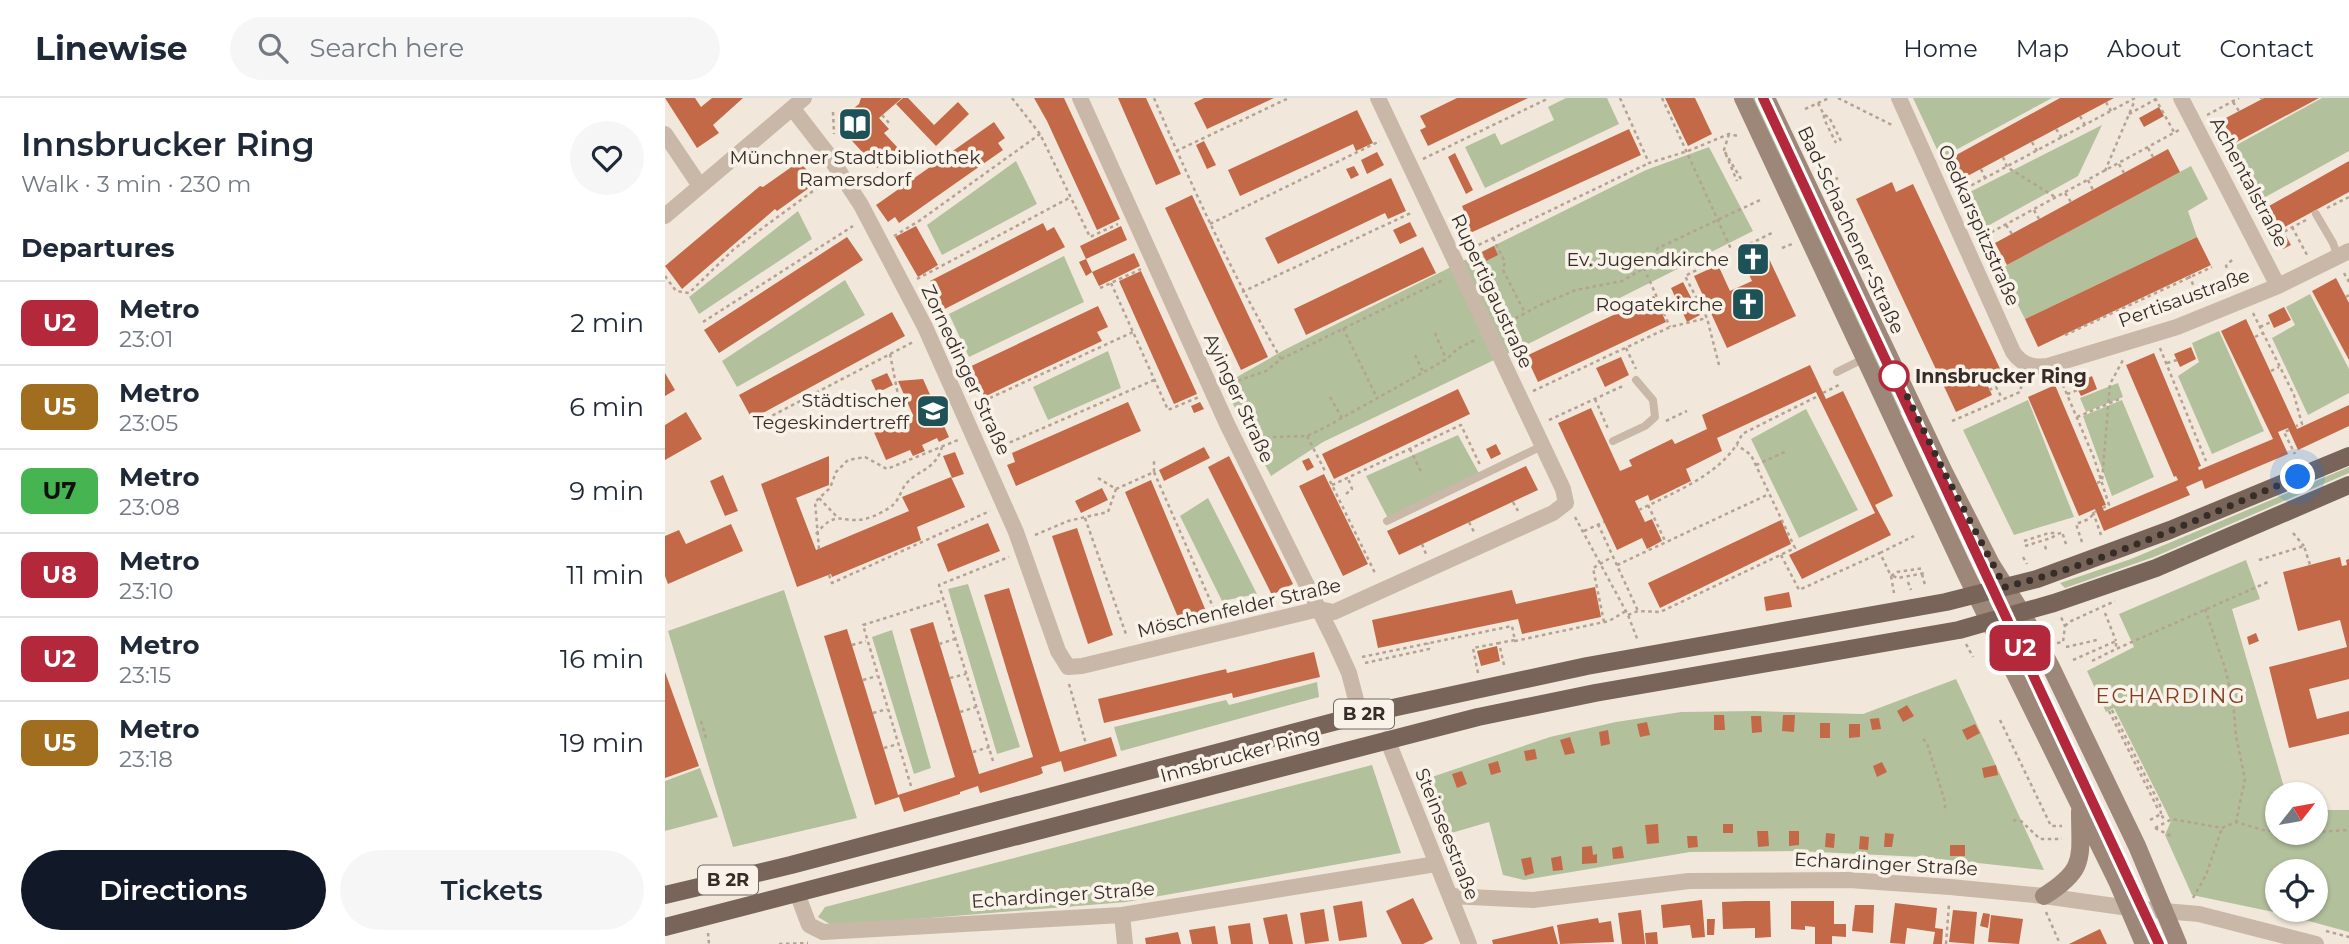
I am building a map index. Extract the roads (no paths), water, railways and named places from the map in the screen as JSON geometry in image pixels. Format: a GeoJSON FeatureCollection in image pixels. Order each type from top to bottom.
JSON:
{"type":"FeatureCollection","features":[{"type":"Feature","properties":{"kind":"main road"},"geometry":{"type":"LineString","coordinates":[[1743,98],[2144,944]]}},
{"type":"Feature","properties":{"kind":"main road","name":"Bad-Schachener-Straße"},"geometry":{"type":"LineString","coordinates":[[1766,98],[1944,472],[2005,587],[2041,647],[2115,799],[2166,911],[2178,944]]}},
{"type":"Feature","properties":{"kind":"main road","name":"Innsbrucker Ring"},"geometry":{"type":"LineString","coordinates":[[665,895],[791,865],[1360,715],[1587,666],[1946,602],[2005,587],[2056,573],[2171,530],[2349,456]]}},
{"type":"Feature","properties":{"kind":"main road","name":"Innsbrucker Ring"},"geometry":{"type":"LineString","coordinates":[[665,927],[1387,739],[1595,692],[1941,634],[2022,613],[2156,568],[2349,485]]}},
{"type":"Feature","properties":{"kind":"main road"},"geometry":{"type":"LineString","coordinates":[[2043,896],[2063,884],[2075,871],[2080,853],[2080,807]]}},
{"type":"Feature","properties":{"kind":"street","name":"Ayinger Straße"},"geometry":{"type":"LineString","coordinates":[[1080,98],[1212,391],[1349,673],[1360,715]]}},
{"type":"Feature","properties":{"kind":"street","name":"Rupertigaustraße"},"geometry":{"type":"LineString","coordinates":[[1378,98],[1563,489],[1566,503]]}},
{"type":"Feature","properties":{"kind":"street","name":"Oedkarspitzstraße"},"geometry":{"type":"LineString","coordinates":[[1899,98],[2013,352],[2019,361],[2027,365]]}},
{"type":"Feature","properties":{"kind":"street","name":"Achentalstraße"},"geometry":{"type":"LineString","coordinates":[[2181,98],[2278,285]]}},
{"type":"Feature","properties":{"kind":"street","name":"Zornedinger Straße"},"geometry":{"type":"LineString","coordinates":[[799,104],[867,216],[928,334],[1005,505],[1058,651],[1068,667]]}},
{"type":"Feature","properties":{"kind":"street"},"geometry":{"type":"LineString","coordinates":[[665,216],[799,104]]}},
{"type":"Feature","properties":{"kind":"street"},"geometry":{"type":"LineString","coordinates":[[665,134],[699,186]]}},
{"type":"Feature","properties":{"kind":"street","name":"Pertisaustraße"},"geometry":{"type":"LineString","coordinates":[[2027,365],[2037,368],[2178,327],[2343,259]]}},
{"type":"Feature","properties":{"kind":"street","name":"Möschenfelder Straße"},"geometry":{"type":"LineString","coordinates":[[1068,667],[1082,667],[1319,609],[1334,611],[1553,513],[1566,503]]}},
{"type":"Feature","properties":{"kind":"street","name":"Steinseestraße"},"geometry":{"type":"LineString","coordinates":[[1387,739],[1469,944]]}},
{"type":"Feature","properties":{"kind":"street","name":"Echardinger Straße"},"geometry":{"type":"LineString","coordinates":[[797,892],[810,925],[823,932],[1122,915],[1436,864]]}},
{"type":"Feature","properties":{"kind":"street","name":"Echardinger Straße"},"geometry":{"type":"LineString","coordinates":[[1450,896],[1533,900],[1689,881],[1849,880],[2043,896],[2199,914],[2316,944]]}},
{"type":"Feature","properties":{"kind":"street"},"geometry":{"type":"LineString","coordinates":[[1122,915],[1125,944]]}},
{"type":"Feature","properties":{"kind":"lane"},"geometry":{"type":"LineString","coordinates":[[2316,214],[2343,259]]}},
{"type":"Feature","properties":{"kind":"lane"},"geometry":{"type":"LineString","coordinates":[[1837,372],[1865,358]]}},
{"type":"Feature","properties":{"kind":"lane"},"geometry":{"type":"LineString","coordinates":[[1613,441],[1646,426],[1655,417],[1653,400],[1636,380]]}},
{"type":"Feature","properties":{"kind":"lane"},"geometry":{"type":"LineString","coordinates":[[1387,521],[1542,446]]}},
{"type":"Feature","properties":{"kind":"metro line","name":"U2"},"geometry":{"type":"LineString","coordinates":[[1763,98],[2159,944]]}},
{"type":"Feature","properties":{"kind":"place","name":"Münchner Stadtbibliothek Ramersdorf"},"geometry":{"type":"Point","coordinates":[855,124]}},
{"type":"Feature","properties":{"kind":"place","name":"Ev. Jugendkirche"},"geometry":{"type":"Point","coordinates":[1753,259]}},
{"type":"Feature","properties":{"kind":"place","name":"Rogatekirche"},"geometry":{"type":"Point","coordinates":[1748,304]}},
{"type":"Feature","properties":{"kind":"place","name":"Innsbrucker Ring"},"geometry":{"type":"Point","coordinates":[1894,376]}},
{"type":"Feature","properties":{"kind":"place","name":"Städtischer Tegeskindertreff"},"geometry":{"type":"Point","coordinates":[933,411]}},
{"type":"Feature","properties":{"kind":"district","name":"ECHARDING"},"geometry":{"type":"Point","coordinates":[2171,695]}}]}
